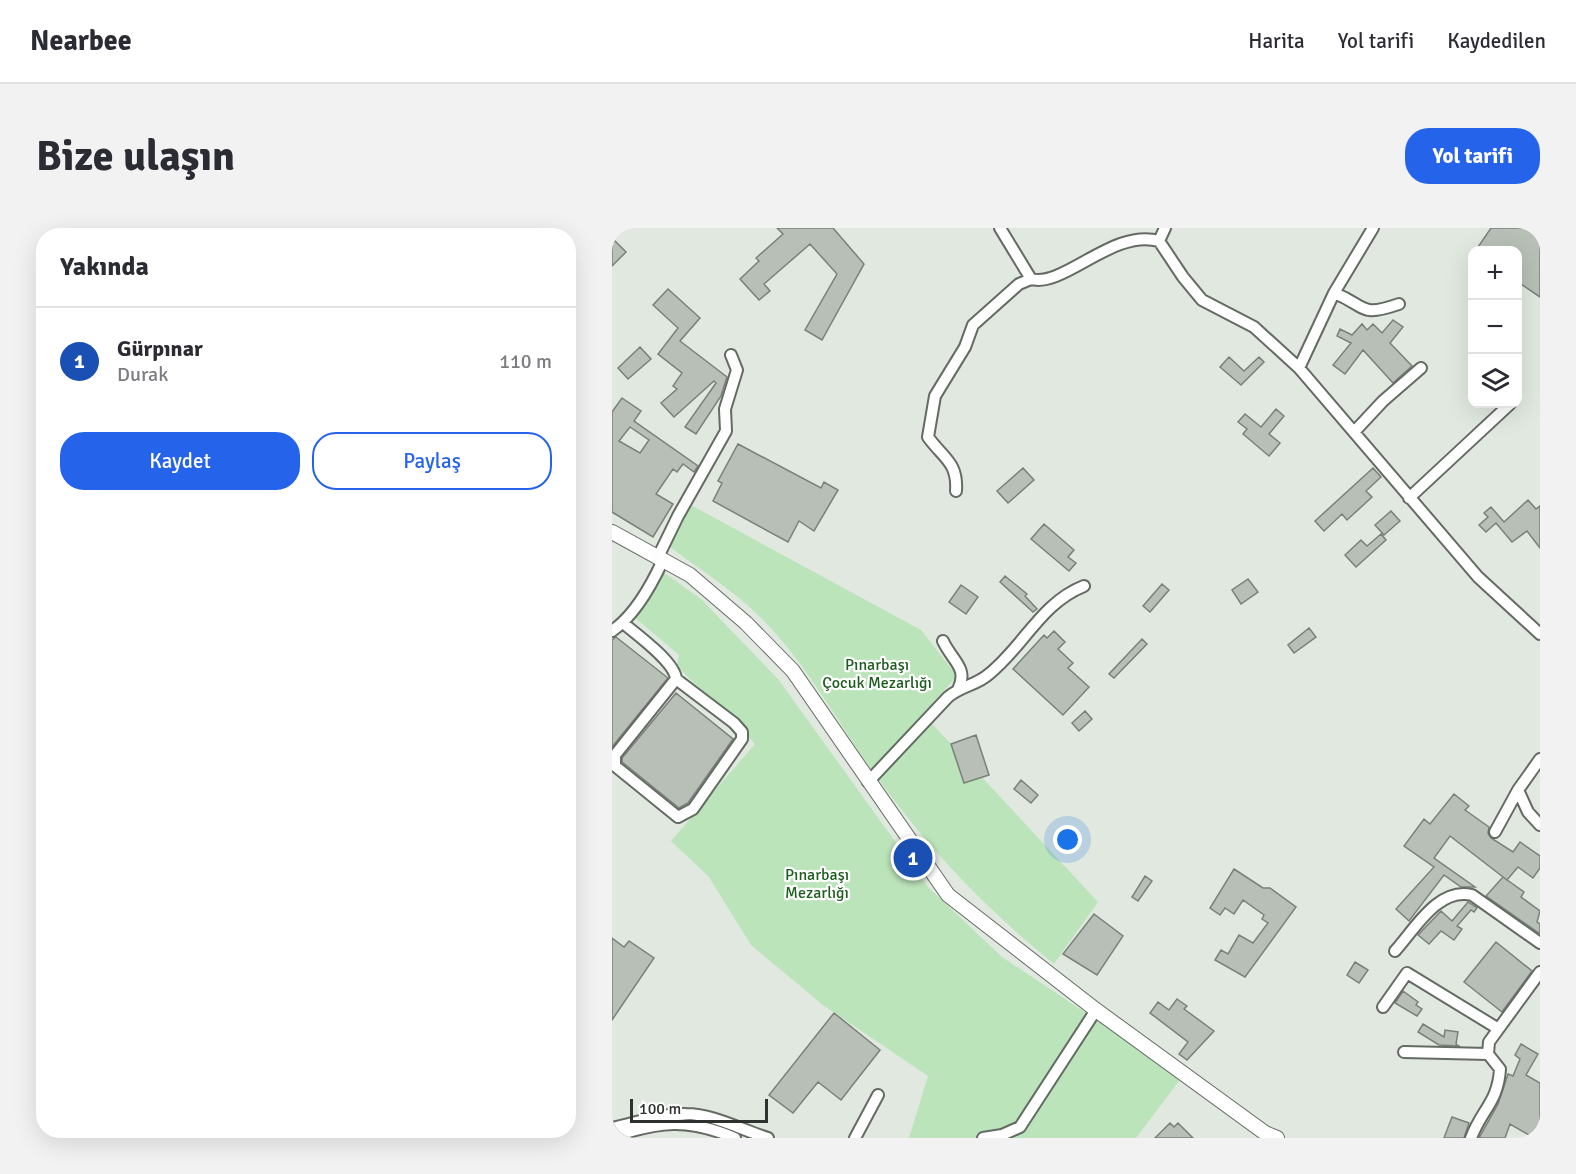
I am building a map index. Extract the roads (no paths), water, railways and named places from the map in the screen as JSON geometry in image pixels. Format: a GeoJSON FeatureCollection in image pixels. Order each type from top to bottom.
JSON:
{"type":"FeatureCollection","features":[{"type":"Feature","properties":{"kind":"main road"},"geometry":{"type":"LineString","coordinates":[[612,532],[690,575],[746,623],[793,671],[948,895],[1096,1010],[1268,1136]]}},
{"type":"Feature","properties":{"kind":"street"},"geometry":{"type":"LineString","coordinates":[[1000,228],[1031,279]]}},
{"type":"Feature","properties":{"kind":"street"},"geometry":{"type":"LineString","coordinates":[[1159,242],[1165,228]]}},
{"type":"Feature","properties":{"kind":"street"},"geometry":{"type":"LineString","coordinates":[[1299,368],[1334,293],[1373,228]]}},
{"type":"Feature","properties":{"kind":"street"},"geometry":{"type":"LineString","coordinates":[[956,491],[957,475],[952,465],[928,437],[935,396],[967,342],[968,333],[973,325],[1019,284],[1031,279],[1038,281],[1053,275],[1098,249],[1119,242],[1150,237],[1159,242],[1202,300],[1254,327],[1299,368],[1478,577],[1540,634]]}},
{"type":"Feature","properties":{"kind":"street"},"geometry":{"type":"LineString","coordinates":[[1334,293],[1366,312],[1376,312],[1399,304]]}},
{"type":"Feature","properties":{"kind":"street"},"geometry":{"type":"LineString","coordinates":[[612,631],[623,623],[656,575],[678,516],[726,431],[725,409],[737,370],[730,355]]}},
{"type":"Feature","properties":{"kind":"street"},"geometry":{"type":"LineString","coordinates":[[1355,431],[1383,401],[1420,368]]}},
{"type":"Feature","properties":{"kind":"street"},"geometry":{"type":"LineString","coordinates":[[1409,498],[1506,408]]}},
{"type":"Feature","properties":{"kind":"street"},"geometry":{"type":"LineString","coordinates":[[959,687],[989,675],[1057,600],[1084,586]]}},
{"type":"Feature","properties":{"kind":"street"},"geometry":{"type":"LineString","coordinates":[[623,623],[657,652],[675,673],[676,679],[734,723],[742,732],[742,738],[693,809],[678,817],[615,766],[615,755],[676,679]]}},
{"type":"Feature","properties":{"kind":"street"},"geometry":{"type":"LineString","coordinates":[[868,782],[959,687],[964,677],[962,670],[950,656],[943,641]]}},
{"type":"Feature","properties":{"kind":"street"},"geometry":{"type":"LineString","coordinates":[[1495,832],[1518,790],[1540,759]]}},
{"type":"Feature","properties":{"kind":"street"},"geometry":{"type":"LineString","coordinates":[[1518,790],[1528,812],[1540,825]]}},
{"type":"Feature","properties":{"kind":"street"},"geometry":{"type":"LineString","coordinates":[[1395,951],[1437,903],[1450,895],[1461,893],[1472,895],[1540,943]]}},
{"type":"Feature","properties":{"kind":"street"},"geometry":{"type":"LineString","coordinates":[[1471,1138],[1478,1119],[1491,1104],[1499,1088],[1500,1069],[1488,1054],[1489,1042],[1540,972]]}},
{"type":"Feature","properties":{"kind":"street"},"geometry":{"type":"LineString","coordinates":[[1383,1007],[1407,973],[1497,1028]]}},
{"type":"Feature","properties":{"kind":"street"},"geometry":{"type":"LineString","coordinates":[[983,1138],[1002,1135],[1020,1127],[1096,1010]]}},
{"type":"Feature","properties":{"kind":"street"},"geometry":{"type":"LineString","coordinates":[[1404,1052],[1488,1054]]}},
{"type":"Feature","properties":{"kind":"street"},"geometry":{"type":"LineString","coordinates":[[855,1138],[878,1095]]}},
{"type":"Feature","properties":{"kind":"street"},"geometry":{"type":"LineString","coordinates":[[612,1128],[672,1114],[688,1114],[704,1116],[768,1138]]}},
{"type":"Feature","properties":{"kind":"street"},"geometry":{"type":"LineString","coordinates":[[612,1137],[688,1122],[712,1128],[735,1138]]}},
{"type":"Feature","properties":{"kind":"place","name":"Gürpınar"},"geometry":{"type":"Point","coordinates":[913,858]}},
{"type":"Feature","properties":{"kind":"park label","name":"Pınarbaşı Çocuk Mezarlığı"},"geometry":{"type":"Point","coordinates":[877,674]}},
{"type":"Feature","properties":{"kind":"park label","name":"Pınarbaşı Mezarlığı"},"geometry":{"type":"Point","coordinates":[817,884]}}]}
